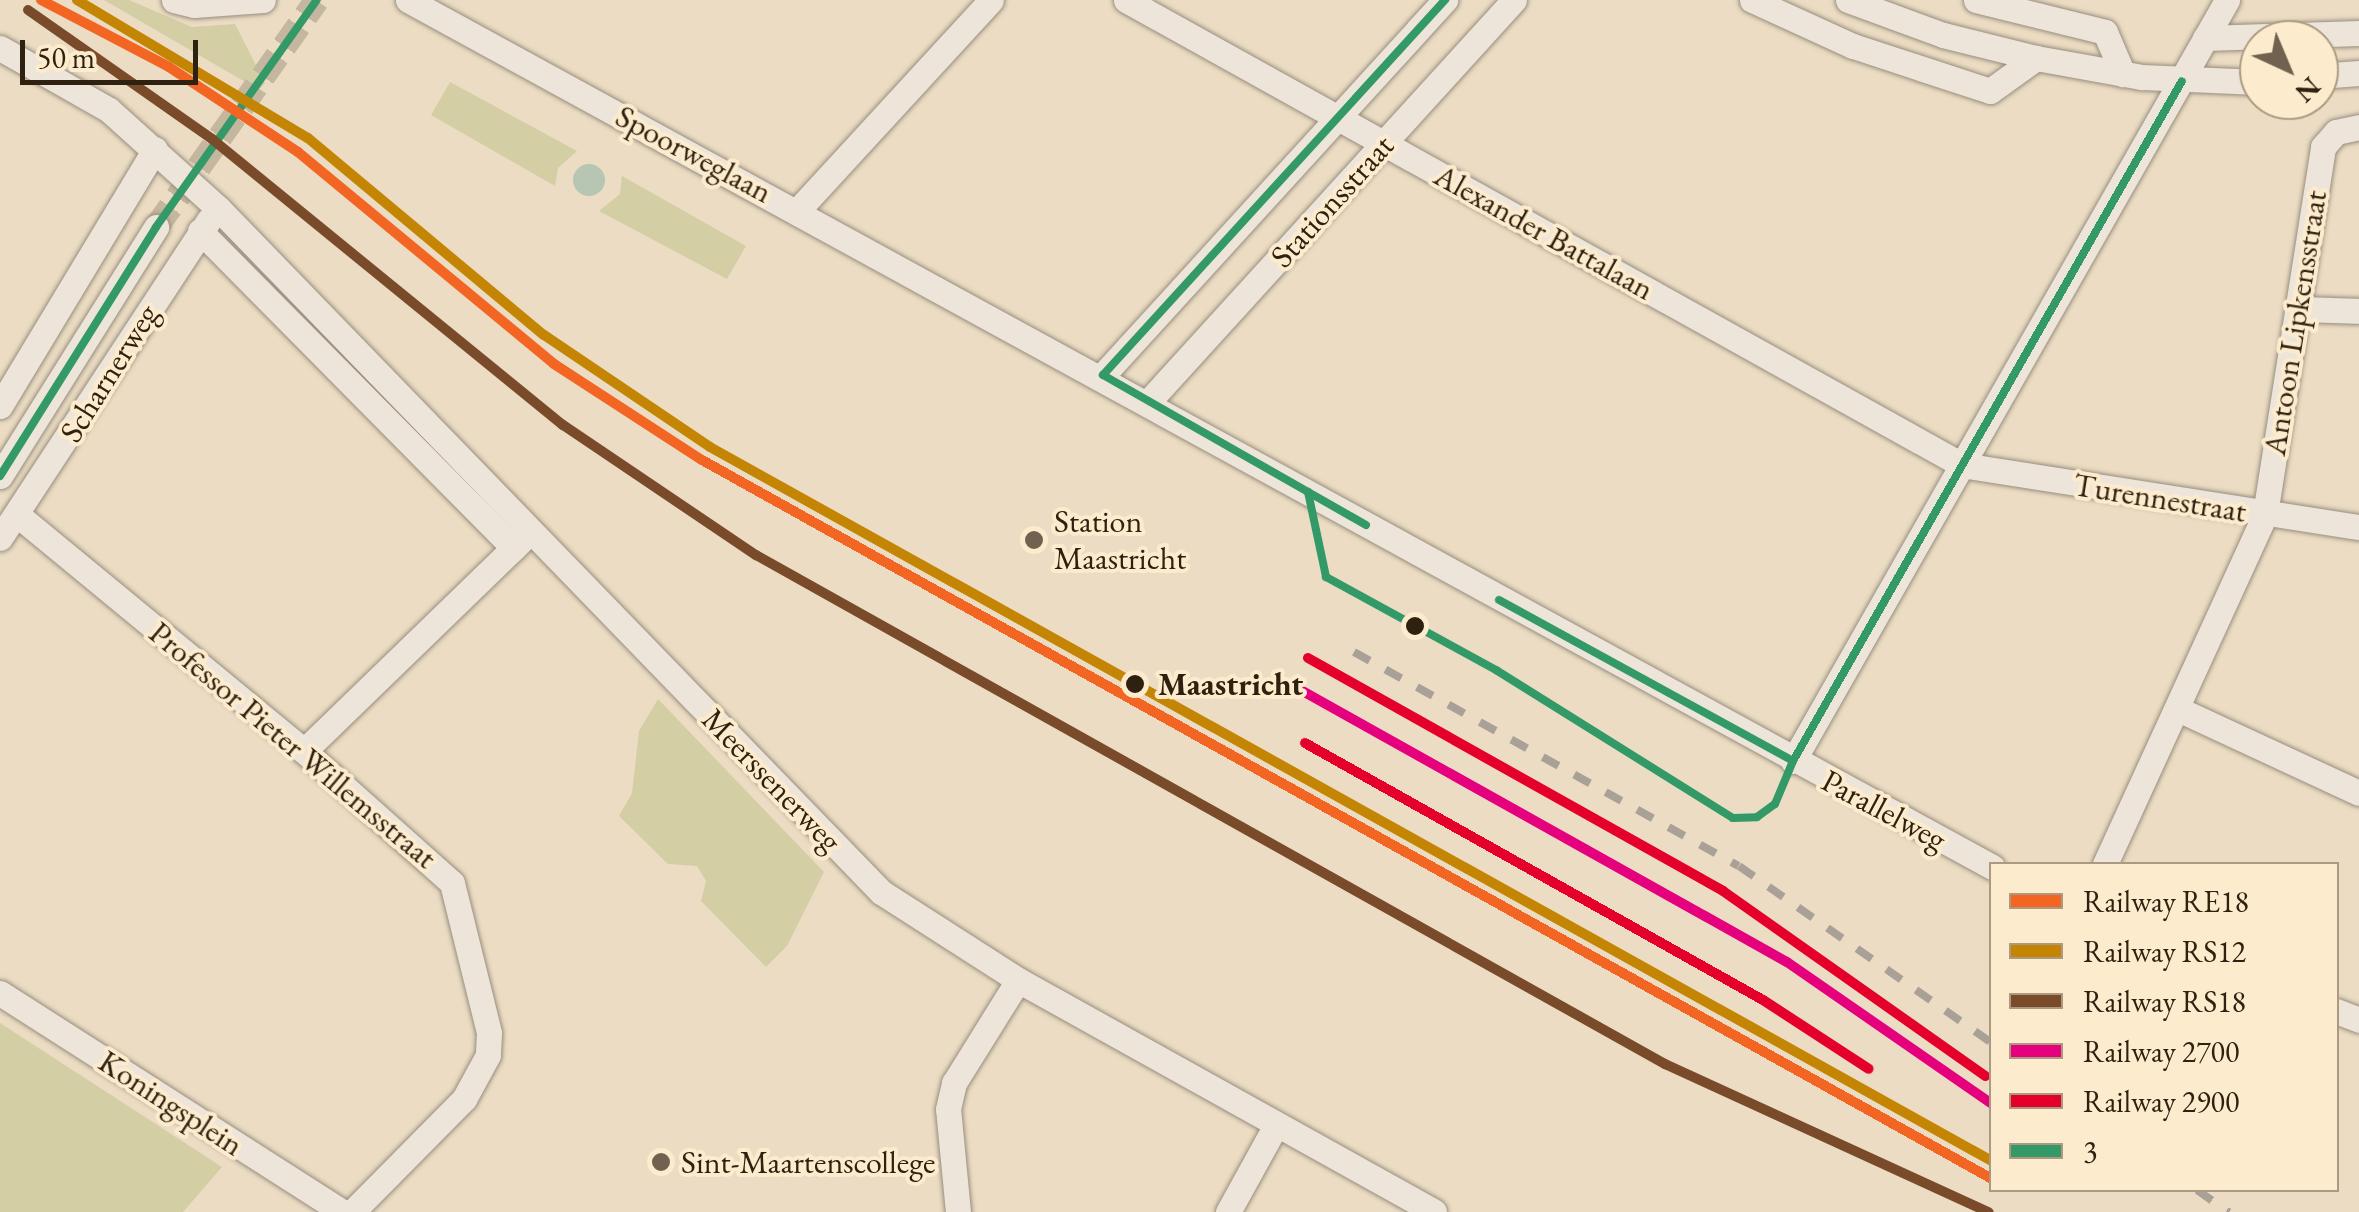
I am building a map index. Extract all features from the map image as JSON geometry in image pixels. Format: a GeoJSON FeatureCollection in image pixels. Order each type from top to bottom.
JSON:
{"type":"FeatureCollection","features":[{"type":"Feature","properties":{"kind":"street"},"geometry":{"type":"LineString","coordinates":[[174,0],[216,6],[262,0]]}},
{"type":"Feature","properties":{"kind":"street","name":"Spoorweglaan"},"geometry":{"type":"LineString","coordinates":[[408,0],[1103,376]]}},
{"type":"Feature","properties":{"kind":"street"},"geometry":{"type":"LineString","coordinates":[[798,210],[991,0]]}},
{"type":"Feature","properties":{"kind":"street","name":"Alexander Battalaan"},"geometry":{"type":"LineString","coordinates":[[1126,0],[1962,465]]}},
{"type":"Feature","properties":{"kind":"street","name":"Stationsstraat"},"geometry":{"type":"LineString","coordinates":[[1103,376],[1445,0]]}},
{"type":"Feature","properties":{"kind":"street","name":"Stationsstraat"},"geometry":{"type":"LineString","coordinates":[[1149,401],[1514,0]]}},
{"type":"Feature","properties":{"kind":"street"},"geometry":{"type":"LineString","coordinates":[[1752,0],[1853,46],[1990,91],[2036,58]]}},
{"type":"Feature","properties":{"kind":"street"},"geometry":{"type":"LineString","coordinates":[[1848,0],[1942,35],[2036,58],[2182,81],[2239,82]]}},
{"type":"Feature","properties":{"kind":"street"},"geometry":{"type":"LineString","coordinates":[[1976,0],[2105,32],[2124,74]]}},
{"type":"Feature","properties":{"kind":"street"},"geometry":{"type":"LineString","coordinates":[[1792,761],[2227,0]]}},
{"type":"Feature","properties":{"kind":"street"},"geometry":{"type":"LineString","coordinates":[[2205,38],[2359,33]]}},
{"type":"Feature","properties":{"kind":"street","name":"Meerssenerweg"},"geometry":{"type":"LineString","coordinates":[[0,48],[99,104],[155,148],[218,208],[881,892],[1018,980],[1434,1212]]}},
{"type":"Feature","properties":{"kind":"street","name":"Antoon Lipkensstraat"},"geometry":{"type":"LineString","coordinates":[[2106,862],[2180,710],[2265,514],[2324,147],[2332,135],[2359,127]]}},
{"type":"Feature","properties":{"kind":"street"},"geometry":{"type":"LineString","coordinates":[[0,406],[155,148]]}},
{"type":"Feature","properties":{"kind":"street","name":"Scharnerweg"},"geometry":{"type":"LineString","coordinates":[[0,538],[218,208]]}},
{"type":"Feature","properties":{"kind":"street","name":"Scharnerweg"},"geometry":{"type":"LineString","coordinates":[[0,476],[156,227]]}},
{"type":"Feature","properties":{"kind":"street"},"geometry":{"type":"LineString","coordinates":[[200,231],[514,548]]}},
{"type":"Feature","properties":{"kind":"street"},"geometry":{"type":"LineString","coordinates":[[2297,308],[2359,312]]}},
{"type":"Feature","properties":{"kind":"street","name":"Parallelweg"},"geometry":{"type":"LineString","coordinates":[[1103,376],[1792,761],[1989,865]]}},
{"type":"Feature","properties":{"kind":"street","name":"Turennestraat"},"geometry":{"type":"LineString","coordinates":[[1962,465],[2359,527]]}},
{"type":"Feature","properties":{"kind":"street","name":"Professor Pieter Willemsstraat"},"geometry":{"type":"LineString","coordinates":[[18,516],[444,872],[488,1033],[488,1055],[471,1090],[352,1212]]}},
{"type":"Feature","properties":{"kind":"street"},"geometry":{"type":"LineString","coordinates":[[304,752],[532,529]]}},
{"type":"Feature","properties":{"kind":"street"},"geometry":{"type":"LineString","coordinates":[[2180,710],[2359,793]]}},
{"type":"Feature","properties":{"kind":"street"},"geometry":{"type":"LineString","coordinates":[[958,1212],[948,1110],[954,1083],[1018,980]]}},
{"type":"Feature","properties":{"kind":"street","name":"Koningsplein"},"geometry":{"type":"LineString","coordinates":[[0,994],[343,1212]]}},
{"type":"Feature","properties":{"kind":"street"},"geometry":{"type":"LineString","coordinates":[[1228,1212],[1276,1125]]}},
{"type":"Feature","properties":{"kind":"shaded area"},"geometry":{"type":"Polygon","coordinates":[[[104,0],[129,0],[192,27],[235,24],[265,83],[259,90],[104,0]]]}},
{"type":"Feature","properties":{"kind":"shaded area"},"geometry":{"type":"Polygon","coordinates":[[[450,82],[577,151],[558,168],[555,186],[431,115],[450,82]]]}},
{"type":"Feature","properties":{"kind":"shaded area"},"geometry":{"type":"Polygon","coordinates":[[[589,164],[601,168],[605,180],[601,192],[589,196],[577,192],[573,180],[577,168],[589,164]]]}},
{"type":"Feature","properties":{"kind":"shaded area"},"geometry":{"type":"Polygon","coordinates":[[[622,176],[746,246],[727,279],[599,211],[620,194],[622,176]]]}},
{"type":"Feature","properties":{"kind":"shaded area"},"geometry":{"type":"Polygon","coordinates":[[[658,699],[824,872],[787,946],[766,967],[701,901],[706,881],[697,866],[668,864],[619,816],[632,793],[639,731],[658,699]]]}},
{"type":"Feature","properties":{"kind":"shaded area"},"geometry":{"type":"Polygon","coordinates":[[[0,1023],[222,1167],[183,1212],[0,1212],[0,1023]]]}},
{"type":"Feature","properties":{"kind":"tunnel"},"geometry":{"type":"LineString","coordinates":[[156,227],[317,0]]}},
{"type":"Feature","properties":{"kind":"railway"},"geometry":{"type":"LineString","coordinates":[[1354,652],[1739,866],[1989,1041]]}},
{"type":"Feature","properties":{"kind":"railway"},"geometry":{"type":"LineString","coordinates":[[2200,1192],[2229,1212]]}},
{"type":"Feature","properties":{"kind":"rail line","name":"RE18"},"geometry":{"type":"LineString","coordinates":[[41,0],[169,67],[298,152],[554,364],[702,460],[1989,1177]]}},
{"type":"Feature","properties":{"kind":"rail line","name":"RS12"},"geometry":{"type":"LineString","coordinates":[[77,0],[308,138],[544,335],[710,447],[1989,1159]]}},
{"type":"Feature","properties":{"kind":"rail line","name":"RS18"},"geometry":{"type":"LineString","coordinates":[[28,10],[212,139],[563,425],[756,555],[1665,1064],[1989,1212]]}},
{"type":"Feature","properties":{"kind":"rail line","name":"2900"},"geometry":{"type":"LineString","coordinates":[[1308,658],[1723,891],[1985,1076]]}},
{"type":"Feature","properties":{"kind":"rail line","name":"2700"},"geometry":{"type":"LineString","coordinates":[[1290,684],[1787,962],[1989,1102]]}},
{"type":"Feature","properties":{"kind":"rail line","name":"2900"},"geometry":{"type":"LineString","coordinates":[[1305,743],[1763,1000],[1869,1069]]}},
{"type":"Feature","properties":{"kind":"transit line","name":"3"},"geometry":{"type":"LineString","coordinates":[[0,476],[156,227],[317,0]]}},
{"type":"Feature","properties":{"kind":"transit line","name":"3"},"geometry":{"type":"LineString","coordinates":[[1366,525],[1103,375],[1445,0]]}},
{"type":"Feature","properties":{"kind":"transit line","name":"3"},"geometry":{"type":"LineString","coordinates":[[1308,492],[1326,577],[1496,670],[1733,818],[1757,817],[1775,804],[1793,761],[2182,81]]}},
{"type":"Feature","properties":{"kind":"transit line","name":"3"},"geometry":{"type":"LineString","coordinates":[[1499,600],[1793,761]]}},
{"type":"Feature","properties":{"kind":"place","name":"Station Maastricht"},"geometry":{"type":"Point","coordinates":[1034,540]}},
{"type":"Feature","properties":{"kind":"place","name":"Maastricht"},"geometry":{"type":"Point","coordinates":[1135,684]}},
{"type":"Feature","properties":{"kind":"place","name":"Sint-Maartenscollege"},"geometry":{"type":"Point","coordinates":[661,1162]}}]}
